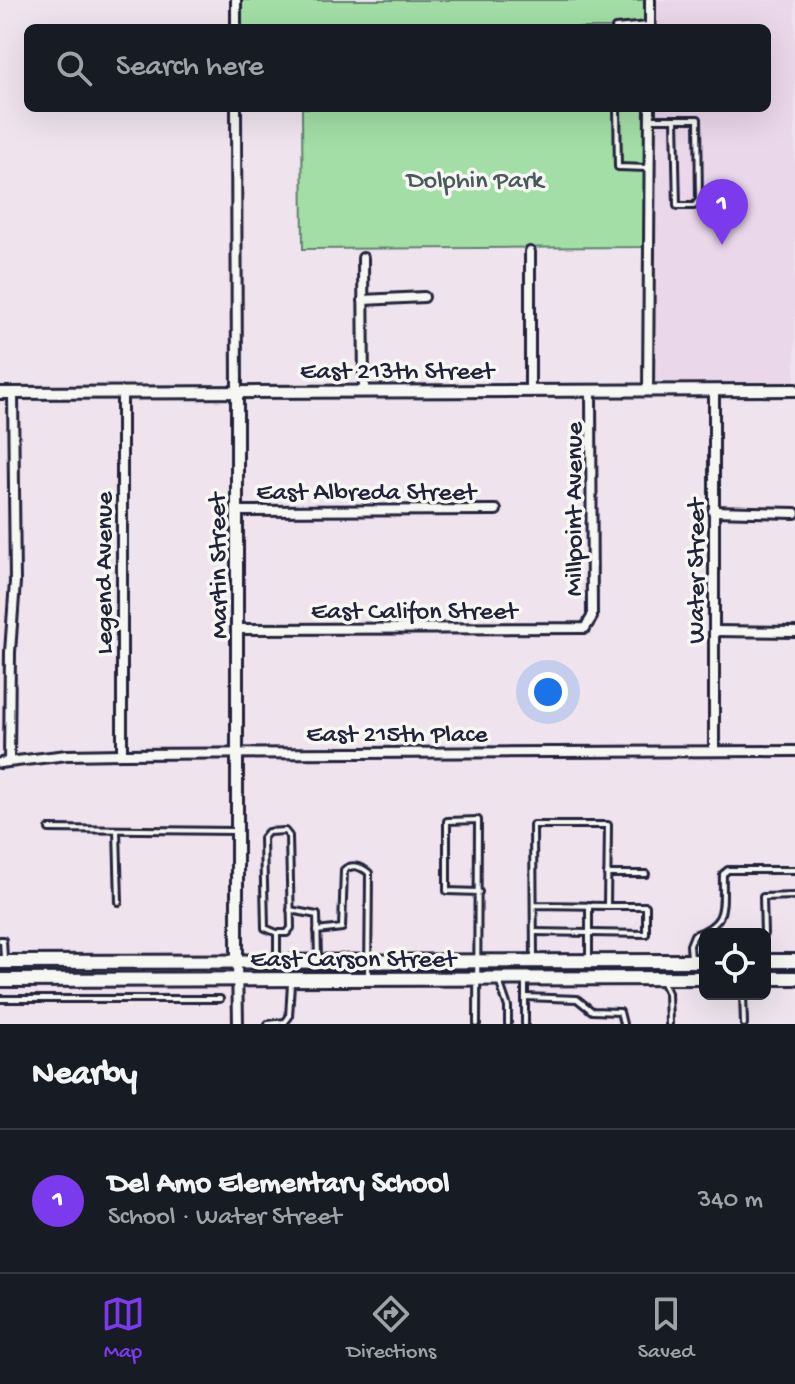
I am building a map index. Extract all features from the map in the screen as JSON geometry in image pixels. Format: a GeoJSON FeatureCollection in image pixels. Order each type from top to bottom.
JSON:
{"type":"FeatureCollection","features":[{"type":"Feature","properties":{"kind":"main road","name":"East Carson Street"},"geometry":{"type":"LineString","coordinates":[[2,962],[699,961]]}},
{"type":"Feature","properties":{"kind":"main road"},"geometry":{"type":"LineString","coordinates":[[771,961],[795,961]]}},
{"type":"Feature","properties":{"kind":"main road","name":"East Carson Street"},"geometry":{"type":"LineString","coordinates":[[0,980],[699,978]]}},
{"type":"Feature","properties":{"kind":"main road"},"geometry":{"type":"LineString","coordinates":[[771,978],[795,978]]}},
{"type":"Feature","properties":{"kind":"street"},"geometry":{"type":"LineString","coordinates":[[236,0],[236,24]]}},
{"type":"Feature","properties":{"kind":"street"},"geometry":{"type":"LineString","coordinates":[[650,0],[650,24]]}},
{"type":"Feature","properties":{"kind":"street","name":"Martin Street"},"geometry":{"type":"LineString","coordinates":[[236,112],[240,753],[238,1024]]}},
{"type":"Feature","properties":{"kind":"street"},"geometry":{"type":"LineString","coordinates":[[648,391],[650,112]]}},
{"type":"Feature","properties":{"kind":"street"},"geometry":{"type":"LineString","coordinates":[[530,252],[530,391]]}},
{"type":"Feature","properties":{"kind":"street"},"geometry":{"type":"LineString","coordinates":[[363,258],[364,391]]}},
{"type":"Feature","properties":{"kind":"street"},"geometry":{"type":"LineString","coordinates":[[363,300],[424,297]]}},
{"type":"Feature","properties":{"kind":"street","name":"East 213th Street"},"geometry":{"type":"LineString","coordinates":[[0,393],[795,390]]}},
{"type":"Feature","properties":{"kind":"street","name":"Millpoint Avenue"},"geometry":{"type":"LineString","coordinates":[[589,625],[592,617],[591,391]]}},
{"type":"Feature","properties":{"kind":"street","name":"Water Street"},"geometry":{"type":"LineString","coordinates":[[714,391],[714,751]]}},
{"type":"Feature","properties":{"kind":"street"},"geometry":{"type":"LineString","coordinates":[[4,762],[15,582],[13,393]]}},
{"type":"Feature","properties":{"kind":"street","name":"Legend Avenue"},"geometry":{"type":"LineString","coordinates":[[122,393],[122,754]]}},
{"type":"Feature","properties":{"kind":"street","name":"East Albreda Street"},"geometry":{"type":"LineString","coordinates":[[237,511],[496,510]]}},
{"type":"Feature","properties":{"kind":"street"},"geometry":{"type":"LineString","coordinates":[[713,511],[795,513]]}},
{"type":"Feature","properties":{"kind":"street","name":"East Califon Street"},"geometry":{"type":"LineString","coordinates":[[238,629],[579,630],[589,625]]}},
{"type":"Feature","properties":{"kind":"street"},"geometry":{"type":"LineString","coordinates":[[714,631],[795,632]]}},
{"type":"Feature","properties":{"kind":"street","name":"East 215th Place"},"geometry":{"type":"LineString","coordinates":[[4,762],[122,754],[795,751]]}},
{"type":"Feature","properties":{"kind":"lane"},"geometry":{"type":"LineString","coordinates":[[617,112],[618,167],[649,168]]}},
{"type":"Feature","properties":{"kind":"lane"},"geometry":{"type":"LineString","coordinates":[[650,119],[675,119],[698,119],[699,200],[690,206],[677,206],[675,119]]}},
{"type":"Feature","properties":{"kind":"lane"},"geometry":{"type":"LineString","coordinates":[[477,1024],[480,979],[480,961],[478,820],[447,821],[447,891],[479,892]]}},
{"type":"Feature","properties":{"kind":"lane"},"geometry":{"type":"LineString","coordinates":[[534,961],[533,825],[608,825],[607,906]]}},
{"type":"Feature","properties":{"kind":"lane"},"geometry":{"type":"LineString","coordinates":[[49,829],[239,831]]}},
{"type":"Feature","properties":{"kind":"lane"},"geometry":{"type":"LineString","coordinates":[[117,830],[119,902]]}},
{"type":"Feature","properties":{"kind":"lane"},"geometry":{"type":"LineString","coordinates":[[285,831],[289,836],[291,928],[287,933],[277,933],[265,928],[263,838],[268,832],[285,831]]}},
{"type":"Feature","properties":{"kind":"lane"},"geometry":{"type":"LineString","coordinates":[[317,931],[342,928],[344,870],[359,866],[365,869],[369,873],[368,979]]}},
{"type":"Feature","properties":{"kind":"lane"},"geometry":{"type":"LineString","coordinates":[[691,961],[690,945],[694,935],[714,928],[719,920],[723,874],[728,870],[795,870]]}},
{"type":"Feature","properties":{"kind":"lane"},"geometry":{"type":"LineString","coordinates":[[607,874],[646,874]]}},
{"type":"Feature","properties":{"kind":"lane"},"geometry":{"type":"LineString","coordinates":[[764,928],[763,897],[795,896]]}},
{"type":"Feature","properties":{"kind":"lane"},"geometry":{"type":"LineString","coordinates":[[534,905],[646,906],[646,934],[534,932]]}},
{"type":"Feature","properties":{"kind":"lane"},"geometry":{"type":"LineString","coordinates":[[589,905],[589,961]]}},
{"type":"Feature","properties":{"kind":"lane"},"geometry":{"type":"LineString","coordinates":[[290,910],[315,913],[318,961]]}},
{"type":"Feature","properties":{"kind":"lane"},"geometry":{"type":"LineString","coordinates":[[277,933],[277,961]]}},
{"type":"Feature","properties":{"kind":"lane"},"geometry":{"type":"LineString","coordinates":[[0,940],[3,940],[2,962]]}},
{"type":"Feature","properties":{"kind":"lane"},"geometry":{"type":"LineString","coordinates":[[660,961],[660,979],[668,993],[669,1024]]}},
{"type":"Feature","properties":{"kind":"lane"},"geometry":{"type":"LineString","coordinates":[[268,1024],[285,1022],[289,1017],[291,979]]}},
{"type":"Feature","properties":{"kind":"lane"},"geometry":{"type":"LineString","coordinates":[[499,979],[501,994],[508,1007],[508,1024]]}},
{"type":"Feature","properties":{"kind":"lane"},"geometry":{"type":"LineString","coordinates":[[525,979],[525,1024]]}},
{"type":"Feature","properties":{"kind":"lane"},"geometry":{"type":"LineString","coordinates":[[525,997],[577,999],[592,1011],[620,1012],[623,1024]]}},
{"type":"Feature","properties":{"kind":"lane"},"geometry":{"type":"LineString","coordinates":[[0,999],[220,999]]}},
{"type":"Feature","properties":{"kind":"lane"},"geometry":{"type":"LineString","coordinates":[[743,1000],[744,1024]]}},
{"type":"Feature","properties":{"kind":"shaded area"},"geometry":{"type":"Polygon","coordinates":[[[651,0],[795,0],[795,383],[716,383],[649,389],[651,112],[771,112],[771,24],[651,24],[651,0]]]}},
{"type":"Feature","properties":{"kind":"green space"},"geometry":{"type":"Polygon","coordinates":[[[237,0],[649,0],[649,24],[237,24],[237,0]]]}},
{"type":"Feature","properties":{"kind":"green space","name":"Dolphin Park"},"geometry":{"type":"Polygon","coordinates":[[[302,112],[648,112],[648,247],[303,249],[302,112]]]}},
{"type":"Feature","properties":{"kind":"place","name":"Del Amo Elementary School"},"geometry":{"type":"Point","coordinates":[722,245]}}]}
